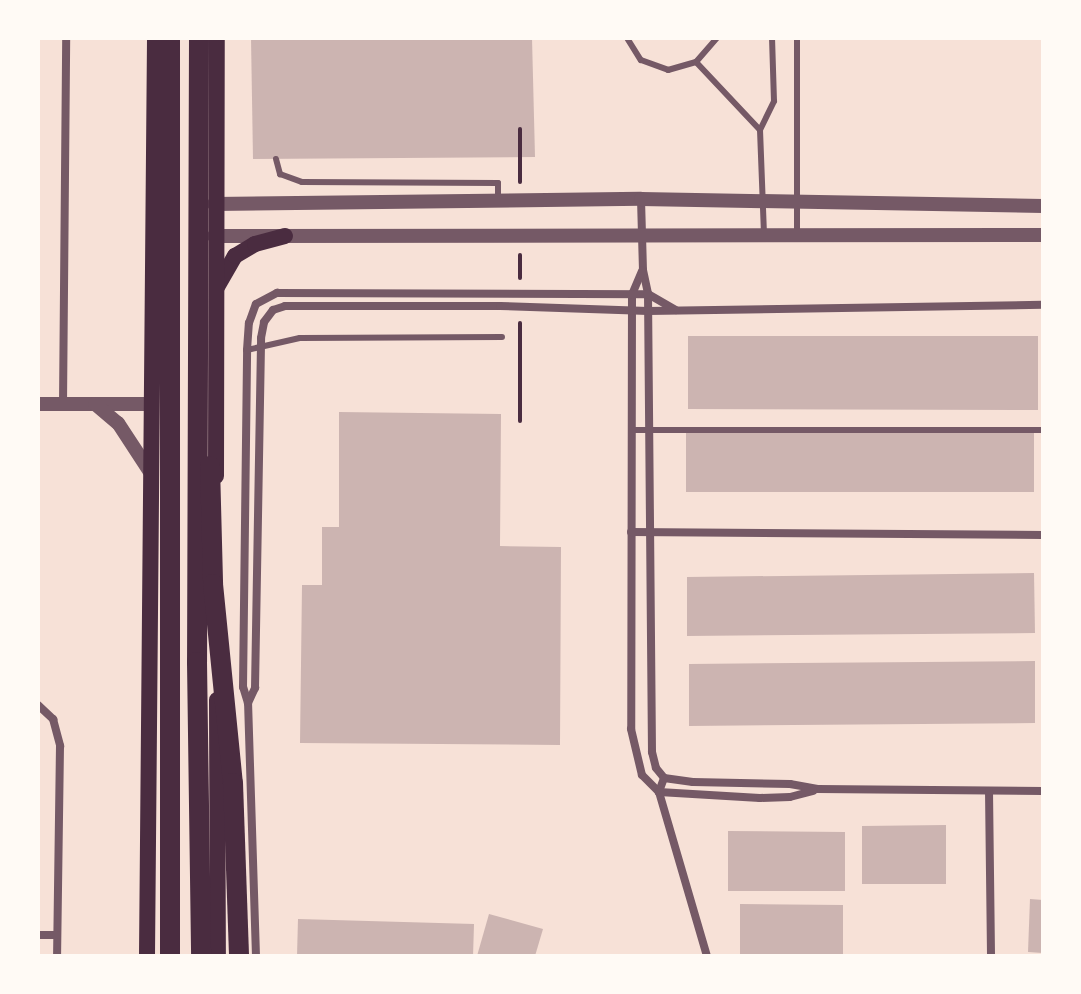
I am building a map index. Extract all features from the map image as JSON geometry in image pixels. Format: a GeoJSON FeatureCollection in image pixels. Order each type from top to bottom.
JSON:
{"type":"FeatureCollection","features":[{"type":"Feature","properties":{"kind":"main road"},"geometry":{"type":"LineString","coordinates":[[147,956],[155,38]]}},
{"type":"Feature","properties":{"kind":"main road"},"geometry":{"type":"LineString","coordinates":[[170,38],[170,956]]}},
{"type":"Feature","properties":{"kind":"main road"},"geometry":{"type":"LineString","coordinates":[[199,38],[197,662],[201,956]]}},
{"type":"Feature","properties":{"kind":"main road"},"geometry":{"type":"LineString","coordinates":[[217,38],[214,236],[218,956]]}},
{"type":"Feature","properties":{"kind":"main road"},"geometry":{"type":"LineString","coordinates":[[152,200],[165,223],[183,234],[214,236]]}},
{"type":"Feature","properties":{"kind":"main road"},"geometry":{"type":"LineString","coordinates":[[151,545],[162,493],[165,223],[167,213],[214,204]]}},
{"type":"Feature","properties":{"kind":"main road"},"geometry":{"type":"LineString","coordinates":[[215,293],[222,273],[235,256],[255,244],[285,236]]}},
{"type":"Feature","properties":{"kind":"main road"},"geometry":{"type":"LineString","coordinates":[[199,387],[212,478],[213,584],[233,783],[239,956]]}},
{"type":"Feature","properties":{"kind":"street"},"geometry":{"type":"LineString","coordinates":[[63,404],[66,38]]}},
{"type":"Feature","properties":{"kind":"street"},"geometry":{"type":"LineString","coordinates":[[214,204],[641,199],[1043,206]]}},
{"type":"Feature","properties":{"kind":"street"},"geometry":{"type":"LineString","coordinates":[[641,199],[643,270],[648,294],[652,752],[656,768],[664,778],[693,782],[790,784],[818,789],[1043,791]]}},
{"type":"Feature","properties":{"kind":"street"},"geometry":{"type":"LineString","coordinates":[[214,236],[1043,235]]}},
{"type":"Feature","properties":{"kind":"street"},"geometry":{"type":"LineString","coordinates":[[643,270],[632,294],[631,729],[642,775],[659,792],[707,956]]}},
{"type":"Feature","properties":{"kind":"street"},"geometry":{"type":"LineString","coordinates":[[256,956],[248,703],[243,687],[247,350],[249,323],[256,304],[277,293],[648,294],[677,310]]}},
{"type":"Feature","properties":{"kind":"street"},"geometry":{"type":"LineString","coordinates":[[248,703],[255,688],[261,350],[264,322],[273,310],[285,306],[500,306],[648,311],[1043,305]]}},
{"type":"Feature","properties":{"kind":"street"},"geometry":{"type":"LineString","coordinates":[[38,404],[152,404]]}},
{"type":"Feature","properties":{"kind":"street"},"geometry":{"type":"LineString","coordinates":[[95,404],[118,423],[152,475]]}},
{"type":"Feature","properties":{"kind":"street"},"geometry":{"type":"LineString","coordinates":[[631,532],[1043,535]]}},
{"type":"Feature","properties":{"kind":"street"},"geometry":{"type":"LineString","coordinates":[[38,705],[53,719],[60,746],[57,956]]}},
{"type":"Feature","properties":{"kind":"street"},"geometry":{"type":"LineString","coordinates":[[659,792],[664,778]]}},
{"type":"Feature","properties":{"kind":"street"},"geometry":{"type":"LineString","coordinates":[[659,792],[790,797],[818,789]]}},
{"type":"Feature","properties":{"kind":"street"},"geometry":{"type":"LineString","coordinates":[[989,791],[991,956]]}},
{"type":"Feature","properties":{"kind":"street"},"geometry":{"type":"LineString","coordinates":[[38,935],[57,935]]}},
{"type":"Feature","properties":{"kind":"lane"},"geometry":{"type":"LineString","coordinates":[[627,38],[641,60],[668,70],[696,62],[715,38]]}},
{"type":"Feature","properties":{"kind":"lane"},"geometry":{"type":"LineString","coordinates":[[764,234],[760,130],[774,101],[772,38]]}},
{"type":"Feature","properties":{"kind":"lane"},"geometry":{"type":"LineString","coordinates":[[797,38],[797,235]]}},
{"type":"Feature","properties":{"kind":"lane"},"geometry":{"type":"LineString","coordinates":[[696,62],[760,130]]}},
{"type":"Feature","properties":{"kind":"lane"},"geometry":{"type":"LineString","coordinates":[[276,159],[280,174],[302,182],[498,183],[498,200]]}},
{"type":"Feature","properties":{"kind":"lane"},"geometry":{"type":"LineString","coordinates":[[247,350],[261,350],[300,338],[502,337]]}},
{"type":"Feature","properties":{"kind":"lane"},"geometry":{"type":"LineString","coordinates":[[631,430],[1043,430]]}},
{"type":"Feature","properties":{"kind":"path"},"geometry":{"type":"LineString","coordinates":[[520,129],[520,190]]}},
{"type":"Feature","properties":{"kind":"path"},"geometry":{"type":"LineString","coordinates":[[520,252],[520,282]]}},
{"type":"Feature","properties":{"kind":"path"},"geometry":{"type":"LineString","coordinates":[[520,313],[520,421]]}},
{"type":"Feature","properties":{"kind":"building"},"geometry":{"type":"Polygon","coordinates":[[[251,38],[532,38],[535,157],[253,159],[251,38]]]}},
{"type":"Feature","properties":{"kind":"building"},"geometry":{"type":"Polygon","coordinates":[[[688,336],[1038,336],[1038,410],[688,409],[688,336]]]}},
{"type":"Feature","properties":{"kind":"building"},"geometry":{"type":"Polygon","coordinates":[[[339,412],[501,414],[500,546],[561,547],[560,745],[300,743],[302,585],[322,585],[322,527],[339,527],[339,412]]]}},
{"type":"Feature","properties":{"kind":"building"},"geometry":{"type":"Polygon","coordinates":[[[686,432],[1034,432],[1034,492],[686,492],[686,432]]]}},
{"type":"Feature","properties":{"kind":"building"},"geometry":{"type":"Polygon","coordinates":[[[1034,573],[1035,633],[687,636],[687,577],[1034,573]]]}},
{"type":"Feature","properties":{"kind":"building"},"geometry":{"type":"Polygon","coordinates":[[[1035,661],[1035,723],[689,726],[689,664],[1035,661]]]}},
{"type":"Feature","properties":{"kind":"building"},"geometry":{"type":"Polygon","coordinates":[[[946,825],[946,884],[862,884],[862,826],[946,825]]]}},
{"type":"Feature","properties":{"kind":"building"},"geometry":{"type":"Polygon","coordinates":[[[728,831],[845,832],[845,891],[728,891],[728,831]]]}},
{"type":"Feature","properties":{"kind":"building"},"geometry":{"type":"Polygon","coordinates":[[[1030,899],[1043,900],[1043,953],[1028,952],[1030,899]]]}},
{"type":"Feature","properties":{"kind":"building"},"geometry":{"type":"Polygon","coordinates":[[[740,904],[843,905],[843,955],[740,954],[740,904]]]}},
{"type":"Feature","properties":{"kind":"building"},"geometry":{"type":"Polygon","coordinates":[[[489,914],[543,929],[535,956],[477,956],[489,914]]]}},
{"type":"Feature","properties":{"kind":"building"},"geometry":{"type":"Polygon","coordinates":[[[298,919],[474,924],[473,956],[297,956],[298,919]]]}}]}
